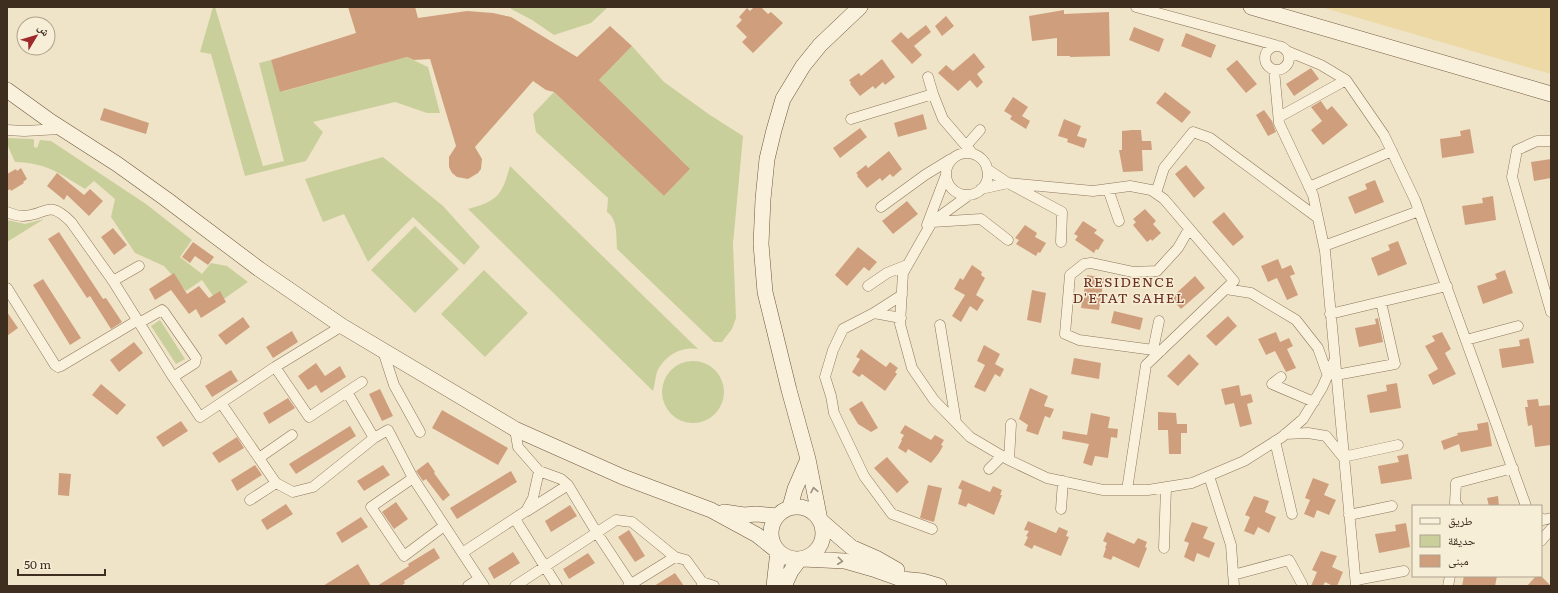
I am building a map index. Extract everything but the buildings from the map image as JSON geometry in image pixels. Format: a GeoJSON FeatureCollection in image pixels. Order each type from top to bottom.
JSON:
{"type":"FeatureCollection","features":[{"type":"Feature","properties":{"kind":"main road"},"geometry":{"type":"LineString","coordinates":[[784,586],[791,571],[801,559],[808,557],[815,552],[820,545],[823,537],[823,529],[808,459],[790,396],[764,292],[761,244],[767,159],[783,99],[803,66],[820,45],[860,7]]}},
{"type":"Feature","properties":{"kind":"main road"},"geometry":{"type":"LineString","coordinates":[[1251,7],[1551,94]]}},
{"type":"Feature","properties":{"kind":"main road"},"geometry":{"type":"LineString","coordinates":[[7,90],[60,128],[123,168],[259,269],[342,326],[515,429],[623,477],[711,510],[757,535],[784,556],[792,559],[845,561],[873,568],[901,579],[922,581]]}},
{"type":"Feature","properties":{"kind":"main road"},"geometry":{"type":"LineString","coordinates":[[790,507],[795,489],[808,459]]}},
{"type":"Feature","properties":{"kind":"main road"},"geometry":{"type":"LineString","coordinates":[[774,586],[778,551],[773,545],[771,537],[772,522],[783,510],[790,507],[807,509],[815,514],[851,547],[922,581],[939,586]]}},
{"type":"Feature","properties":{"kind":"main road"},"geometry":{"type":"LineString","coordinates":[[711,510],[744,515],[756,514],[777,516]]}},
{"type":"Feature","properties":{"kind":"street"},"geometry":{"type":"LineString","coordinates":[[1136,7],[1282,46],[1287,51],[1321,65],[1346,80],[1384,135],[1419,211],[1526,505]]}},
{"type":"Feature","properties":{"kind":"street"},"geometry":{"type":"LineString","coordinates":[[1251,38],[1264,55],[1264,59],[1268,66],[1274,70],[1282,69],[1288,63],[1289,59],[1287,51]]}},
{"type":"Feature","properties":{"kind":"street"},"geometry":{"type":"LineString","coordinates":[[1264,55],[1268,48],[1275,45]]}},
{"type":"Feature","properties":{"kind":"street"},"geometry":{"type":"LineString","coordinates":[[1274,70],[1279,123],[1313,195],[1324,246],[1334,361],[1332,376],[1343,457],[1356,583],[1404,571]]}},
{"type":"Feature","properties":{"kind":"street"},"geometry":{"type":"LineString","coordinates":[[928,77],[943,119],[966,146],[979,158],[987,169],[1008,183],[1062,212],[1061,242]]}},
{"type":"Feature","properties":{"kind":"street"},"geometry":{"type":"LineString","coordinates":[[1279,116],[1346,80]]}},
{"type":"Feature","properties":{"kind":"street"},"geometry":{"type":"LineString","coordinates":[[851,119],[933,94]]}},
{"type":"Feature","properties":{"kind":"street"},"geometry":{"type":"LineString","coordinates":[[7,130],[60,128]]}},
{"type":"Feature","properties":{"kind":"street"},"geometry":{"type":"LineString","coordinates":[[966,146],[980,130]]}},
{"type":"Feature","properties":{"kind":"street"},"geometry":{"type":"LineString","coordinates":[[1156,193],[1164,168],[1193,132],[1210,138],[1318,218]]}},
{"type":"Feature","properties":{"kind":"street"},"geometry":{"type":"LineString","coordinates":[[1551,140],[1537,141],[1516,150],[1512,177],[1551,312]]}},
{"type":"Feature","properties":{"kind":"street"},"geometry":{"type":"LineString","coordinates":[[1309,187],[1392,151]]}},
{"type":"Feature","properties":{"kind":"street"},"geometry":{"type":"LineString","coordinates":[[881,207],[925,175],[954,157],[960,154],[974,154]]}},
{"type":"Feature","properties":{"kind":"street"},"geometry":{"type":"LineString","coordinates":[[922,238],[946,175],[949,162],[954,157]]}},
{"type":"Feature","properties":{"kind":"street"},"geometry":{"type":"LineString","coordinates":[[987,169],[987,180],[981,189],[976,193],[969,195],[932,222],[922,238],[903,273],[900,324],[912,368],[934,400],[970,437],[1005,458],[1047,478],[1103,490],[1148,490],[1192,483],[1244,461],[1285,434],[1302,419],[1332,376],[1395,364],[1381,302]]}},
{"type":"Feature","properties":{"kind":"street"},"geometry":{"type":"LineString","coordinates":[[946,175],[951,188],[962,194],[969,195]]}},
{"type":"Feature","properties":{"kind":"street"},"geometry":{"type":"LineString","coordinates":[[981,189],[1008,183],[1093,190],[1130,186],[1150,190],[1164,199],[1234,281],[1157,351],[1146,364],[1127,490]]}},
{"type":"Feature","properties":{"kind":"street"},"geometry":{"type":"LineString","coordinates":[[1108,188],[1119,221]]}},
{"type":"Feature","properties":{"kind":"street"},"geometry":{"type":"LineString","coordinates":[[7,212],[23,216],[51,209],[58,211],[72,222],[113,281],[200,417],[275,367],[342,326]]}},
{"type":"Feature","properties":{"kind":"street"},"geometry":{"type":"LineString","coordinates":[[1324,246],[1419,211]]}},
{"type":"Feature","properties":{"kind":"street"},"geometry":{"type":"LineString","coordinates":[[932,222],[981,219],[1008,240]]}},
{"type":"Feature","properties":{"kind":"street"},"geometry":{"type":"LineString","coordinates":[[1157,351],[1079,340],[1065,334],[1070,275],[1084,264],[1091,263],[1133,272],[1157,271],[1178,248],[1189,229]]}},
{"type":"Feature","properties":{"kind":"street"},"geometry":{"type":"LineString","coordinates":[[868,286],[887,273],[907,265]]}},
{"type":"Feature","properties":{"kind":"street"},"geometry":{"type":"LineString","coordinates":[[113,281],[139,266]]}},
{"type":"Feature","properties":{"kind":"street"},"geometry":{"type":"LineString","coordinates":[[1330,314],[1446,286]]}},
{"type":"Feature","properties":{"kind":"street"},"geometry":{"type":"LineString","coordinates":[[7,288],[55,365],[58,367],[138,321],[159,310],[162,310],[196,358],[194,363],[173,377]]}},
{"type":"Feature","properties":{"kind":"street"},"geometry":{"type":"LineString","coordinates":[[1226,289],[1251,293],[1296,320],[1318,348],[1332,376]]}},
{"type":"Feature","properties":{"kind":"street"},"geometry":{"type":"LineString","coordinates":[[902,295],[874,313],[843,328],[833,350],[825,377],[832,396],[834,413],[864,476],[892,514],[932,529]]}},
{"type":"Feature","properties":{"kind":"street"},"geometry":{"type":"LineString","coordinates":[[874,313],[901,318]]}},
{"type":"Feature","properties":{"kind":"street"},"geometry":{"type":"LineString","coordinates":[[1157,351],[1159,320]]}},
{"type":"Feature","properties":{"kind":"street"},"geometry":{"type":"LineString","coordinates":[[940,325],[956,422]]}},
{"type":"Feature","properties":{"kind":"street"},"geometry":{"type":"LineString","coordinates":[[1466,340],[1518,326]]}},
{"type":"Feature","properties":{"kind":"street"},"geometry":{"type":"LineString","coordinates":[[383,351],[394,385],[420,432]]}},
{"type":"Feature","properties":{"kind":"street"},"geometry":{"type":"LineString","coordinates":[[275,367],[309,417],[362,382]]}},
{"type":"Feature","properties":{"kind":"street"},"geometry":{"type":"LineString","coordinates":[[1281,377],[1272,384],[1314,402]]}},
{"type":"Feature","properties":{"kind":"street"},"geometry":{"type":"LineString","coordinates":[[347,392],[374,438]]}},
{"type":"Feature","properties":{"kind":"street"},"geometry":{"type":"LineString","coordinates":[[221,403],[276,483],[293,492],[313,487],[374,438],[388,430],[413,478],[481,582],[468,586]]}},
{"type":"Feature","properties":{"kind":"street"},"geometry":{"type":"LineString","coordinates":[[989,469],[1005,458],[1011,424]]}},
{"type":"Feature","properties":{"kind":"street"},"geometry":{"type":"LineString","coordinates":[[515,429],[518,447],[539,471],[561,479],[568,485],[630,585],[675,557]]}},
{"type":"Feature","properties":{"kind":"street"},"geometry":{"type":"LineString","coordinates":[[1285,434],[1308,433],[1326,436],[1343,457]]}},
{"type":"Feature","properties":{"kind":"street"},"geometry":{"type":"LineString","coordinates":[[260,458],[292,434]]}},
{"type":"Feature","properties":{"kind":"street"},"geometry":{"type":"LineString","coordinates":[[1275,441],[1292,514]]}},
{"type":"Feature","properties":{"kind":"street"},"geometry":{"type":"LineString","coordinates":[[1343,457],[1398,445]]}},
{"type":"Feature","properties":{"kind":"street"},"geometry":{"type":"LineString","coordinates":[[1457,505],[1455,502],[1456,483],[1513,468]]}},
{"type":"Feature","properties":{"kind":"street"},"geometry":{"type":"LineString","coordinates":[[526,511],[533,498],[539,471]]}},
{"type":"Feature","properties":{"kind":"street"},"geometry":{"type":"LineString","coordinates":[[1209,476],[1231,545],[1234,586]]}},
{"type":"Feature","properties":{"kind":"street"},"geometry":{"type":"LineString","coordinates":[[413,478],[371,507],[404,556],[444,526]]}},
{"type":"Feature","properties":{"kind":"street"},"geometry":{"type":"LineString","coordinates":[[1061,509],[1062,481]]}},
{"type":"Feature","properties":{"kind":"street"},"geometry":{"type":"LineString","coordinates":[[250,500],[276,483]]}},
{"type":"Feature","properties":{"kind":"street"},"geometry":{"type":"LineString","coordinates":[[462,553],[568,485]]}},
{"type":"Feature","properties":{"kind":"street"},"geometry":{"type":"LineString","coordinates":[[1164,548],[1166,488]]}},
{"type":"Feature","properties":{"kind":"street"},"geometry":{"type":"LineString","coordinates":[[1349,515],[1392,506]]}},
{"type":"Feature","properties":{"kind":"street"},"geometry":{"type":"LineString","coordinates":[[515,519],[556,586]]}},
{"type":"Feature","properties":{"kind":"street"},"geometry":{"type":"LineString","coordinates":[[515,586],[616,520],[632,522],[675,557],[686,560],[702,584],[714,586]]}},
{"type":"Feature","properties":{"kind":"street"},"geometry":{"type":"LineString","coordinates":[[1542,540],[1551,529]]}},
{"type":"Feature","properties":{"kind":"street"},"geometry":{"type":"LineString","coordinates":[[1233,574],[1289,560],[1302,584]]}},
{"type":"Feature","properties":{"kind":"green space"},"geometry":{"type":"Polygon","coordinates":[[[213,7],[215,7],[263,166],[284,161],[259,63],[271,60],[281,92],[407,57],[428,67],[440,113],[427,113],[395,102],[313,122],[323,132],[306,161],[245,176],[211,54],[200,52],[213,7]]]}},
{"type":"Feature","properties":{"kind":"green space"},"geometry":{"type":"Polygon","coordinates":[[[511,7],[608,7],[591,23],[554,35],[532,20],[511,9],[511,7]]]}},
{"type":"Feature","properties":{"kind":"green space"},"geometry":{"type":"Polygon","coordinates":[[[632,46],[664,82],[710,115],[743,136],[733,244],[736,318],[732,329],[722,342],[714,342],[617,249],[615,224],[611,215],[607,212],[608,198],[536,132],[533,114],[554,92],[664,196],[689,170],[599,80],[632,46]]]}},
{"type":"Feature","properties":{"kind":"green space"},"geometry":{"type":"Polygon","coordinates":[[[7,138],[33,139],[34,147],[37,148],[40,140],[51,141],[146,204],[192,240],[180,257],[202,274],[211,263],[227,266],[248,282],[218,303],[202,280],[186,291],[164,266],[135,253],[111,217],[115,199],[94,181],[85,189],[52,170],[36,164],[15,162],[7,144],[7,138]]]}},
{"type":"Feature","properties":{"kind":"green space"},"geometry":{"type":"Polygon","coordinates":[[[383,157],[443,206],[480,247],[464,265],[413,217],[368,262],[344,214],[323,222],[305,179],[383,157]]]}},
{"type":"Feature","properties":{"kind":"green space"},"geometry":{"type":"Polygon","coordinates":[[[510,166],[698,349],[692,348],[679,351],[664,361],[657,372],[653,391],[468,209],[486,203],[497,195],[504,184],[510,166]]]}},
{"type":"Feature","properties":{"kind":"green space"},"geometry":{"type":"Polygon","coordinates":[[[44,219],[7,242],[7,220],[25,224],[44,219]]]}},
{"type":"Feature","properties":{"kind":"green space"},"geometry":{"type":"Polygon","coordinates":[[[415,226],[459,269],[415,313],[371,270],[415,226]]]}},
{"type":"Feature","properties":{"kind":"green space"},"geometry":{"type":"Polygon","coordinates":[[[484,270],[528,313],[485,357],[441,314],[484,270]]]}},
{"type":"Feature","properties":{"kind":"green space"},"geometry":{"type":"Polygon","coordinates":[[[160,320],[185,359],[176,364],[151,326],[160,320]]]}},
{"type":"Feature","properties":{"kind":"green space"},"geometry":{"type":"Polygon","coordinates":[[[687,361],[699,361],[715,370],[722,380],[724,392],[722,404],[715,414],[699,423],[687,423],[676,418],[667,409],[662,398],[662,386],[667,375],[676,366],[687,361]]]}},
{"type":"Feature","properties":{"kind":"sand"},"geometry":{"type":"Polygon","coordinates":[[[1321,7],[1551,7],[1551,74],[1321,7]]]}},
{"type":"Feature","properties":{"kind":"district","name":"RESIDENCE D'ETAT SAHEL"},"geometry":{"type":"Point","coordinates":[1129,290]}}]}
